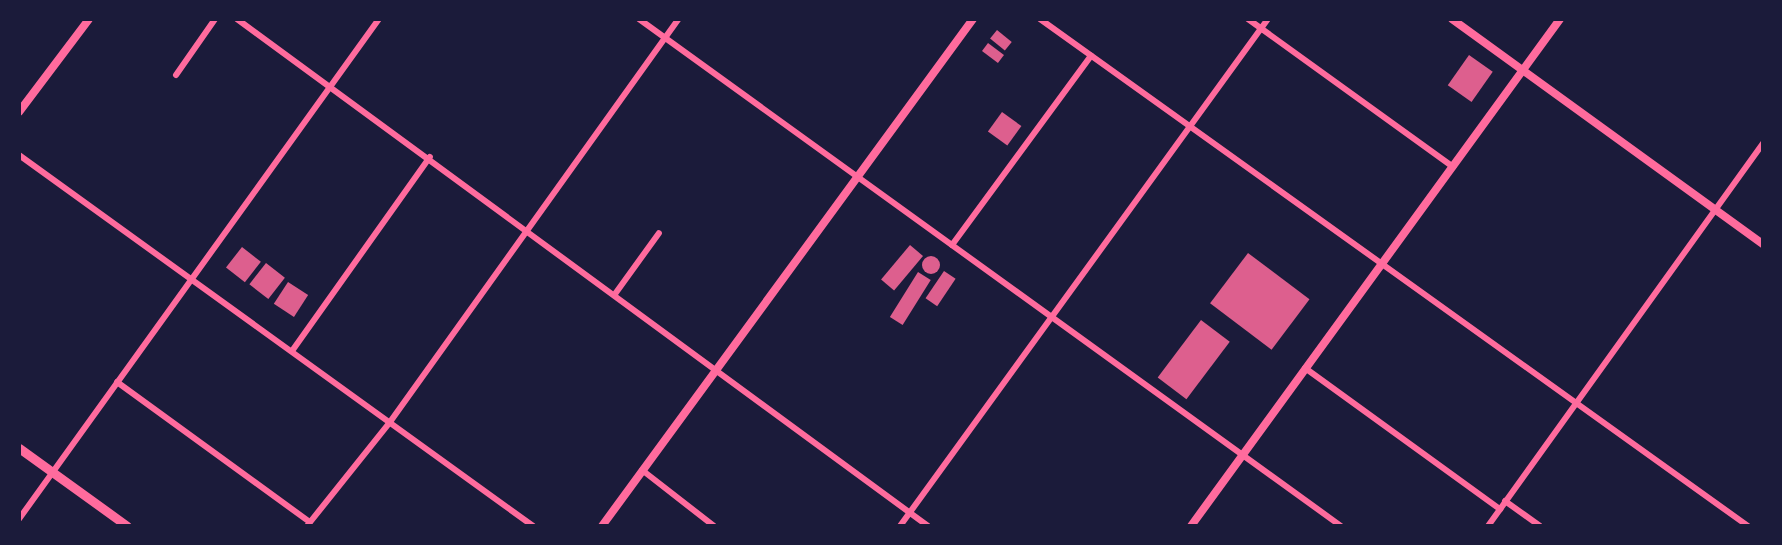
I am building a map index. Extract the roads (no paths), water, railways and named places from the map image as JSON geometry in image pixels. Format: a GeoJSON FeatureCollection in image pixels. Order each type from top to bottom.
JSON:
{"type":"FeatureCollection","features":[{"type":"Feature","properties":{"kind":"main road"},"geometry":{"type":"LineString","coordinates":[[19,447],[127,526]]}},
{"type":"Feature","properties":{"kind":"street"},"geometry":{"type":"LineString","coordinates":[[19,112],[89,19]]}},
{"type":"Feature","properties":{"kind":"street"},"geometry":{"type":"LineString","coordinates":[[176,75],[215,19]]}},
{"type":"Feature","properties":{"kind":"street"},"geometry":{"type":"LineString","coordinates":[[237,19],[331,84],[928,526]]}},
{"type":"Feature","properties":{"kind":"street"},"geometry":{"type":"LineString","coordinates":[[19,519],[379,19]]}},
{"type":"Feature","properties":{"kind":"street"},"geometry":{"type":"LineString","coordinates":[[639,19],[858,174],[1051,318],[1340,526]]}},
{"type":"Feature","properties":{"kind":"street"},"geometry":{"type":"LineString","coordinates":[[117,382],[308,524],[390,422],[678,19]]}},
{"type":"Feature","properties":{"kind":"street"},"geometry":{"type":"LineString","coordinates":[[602,526],[973,19]]}},
{"type":"Feature","properties":{"kind":"street"},"geometry":{"type":"LineString","coordinates":[[1040,19],[1748,526]]}},
{"type":"Feature","properties":{"kind":"street"},"geometry":{"type":"LineString","coordinates":[[1248,19],[1453,167]]}},
{"type":"Feature","properties":{"kind":"street"},"geometry":{"type":"LineString","coordinates":[[900,526],[1268,19]]}},
{"type":"Feature","properties":{"kind":"street"},"geometry":{"type":"LineString","coordinates":[[1452,19],[1763,244]]}},
{"type":"Feature","properties":{"kind":"street"},"geometry":{"type":"LineString","coordinates":[[1191,526],[1560,19]]}},
{"type":"Feature","properties":{"kind":"street"},"geometry":{"type":"LineString","coordinates":[[952,245],[1091,56]]}},
{"type":"Feature","properties":{"kind":"street"},"geometry":{"type":"LineString","coordinates":[[1488,526],[1763,143]]}},
{"type":"Feature","properties":{"kind":"street"},"geometry":{"type":"LineString","coordinates":[[19,155],[533,526]]}},
{"type":"Feature","properties":{"kind":"street"},"geometry":{"type":"LineString","coordinates":[[292,351],[430,157]]}},
{"type":"Feature","properties":{"kind":"street"},"geometry":{"type":"LineString","coordinates":[[615,294],[659,233]]}},
{"type":"Feature","properties":{"kind":"street"},"geometry":{"type":"LineString","coordinates":[[1306,368],[1500,509]]}},
{"type":"Feature","properties":{"kind":"street"},"geometry":{"type":"LineString","coordinates":[[642,470],[714,526]]}},
{"type":"Feature","properties":{"kind":"street"},"geometry":{"type":"LineString","coordinates":[[1505,501],[1540,526]]}}]}
